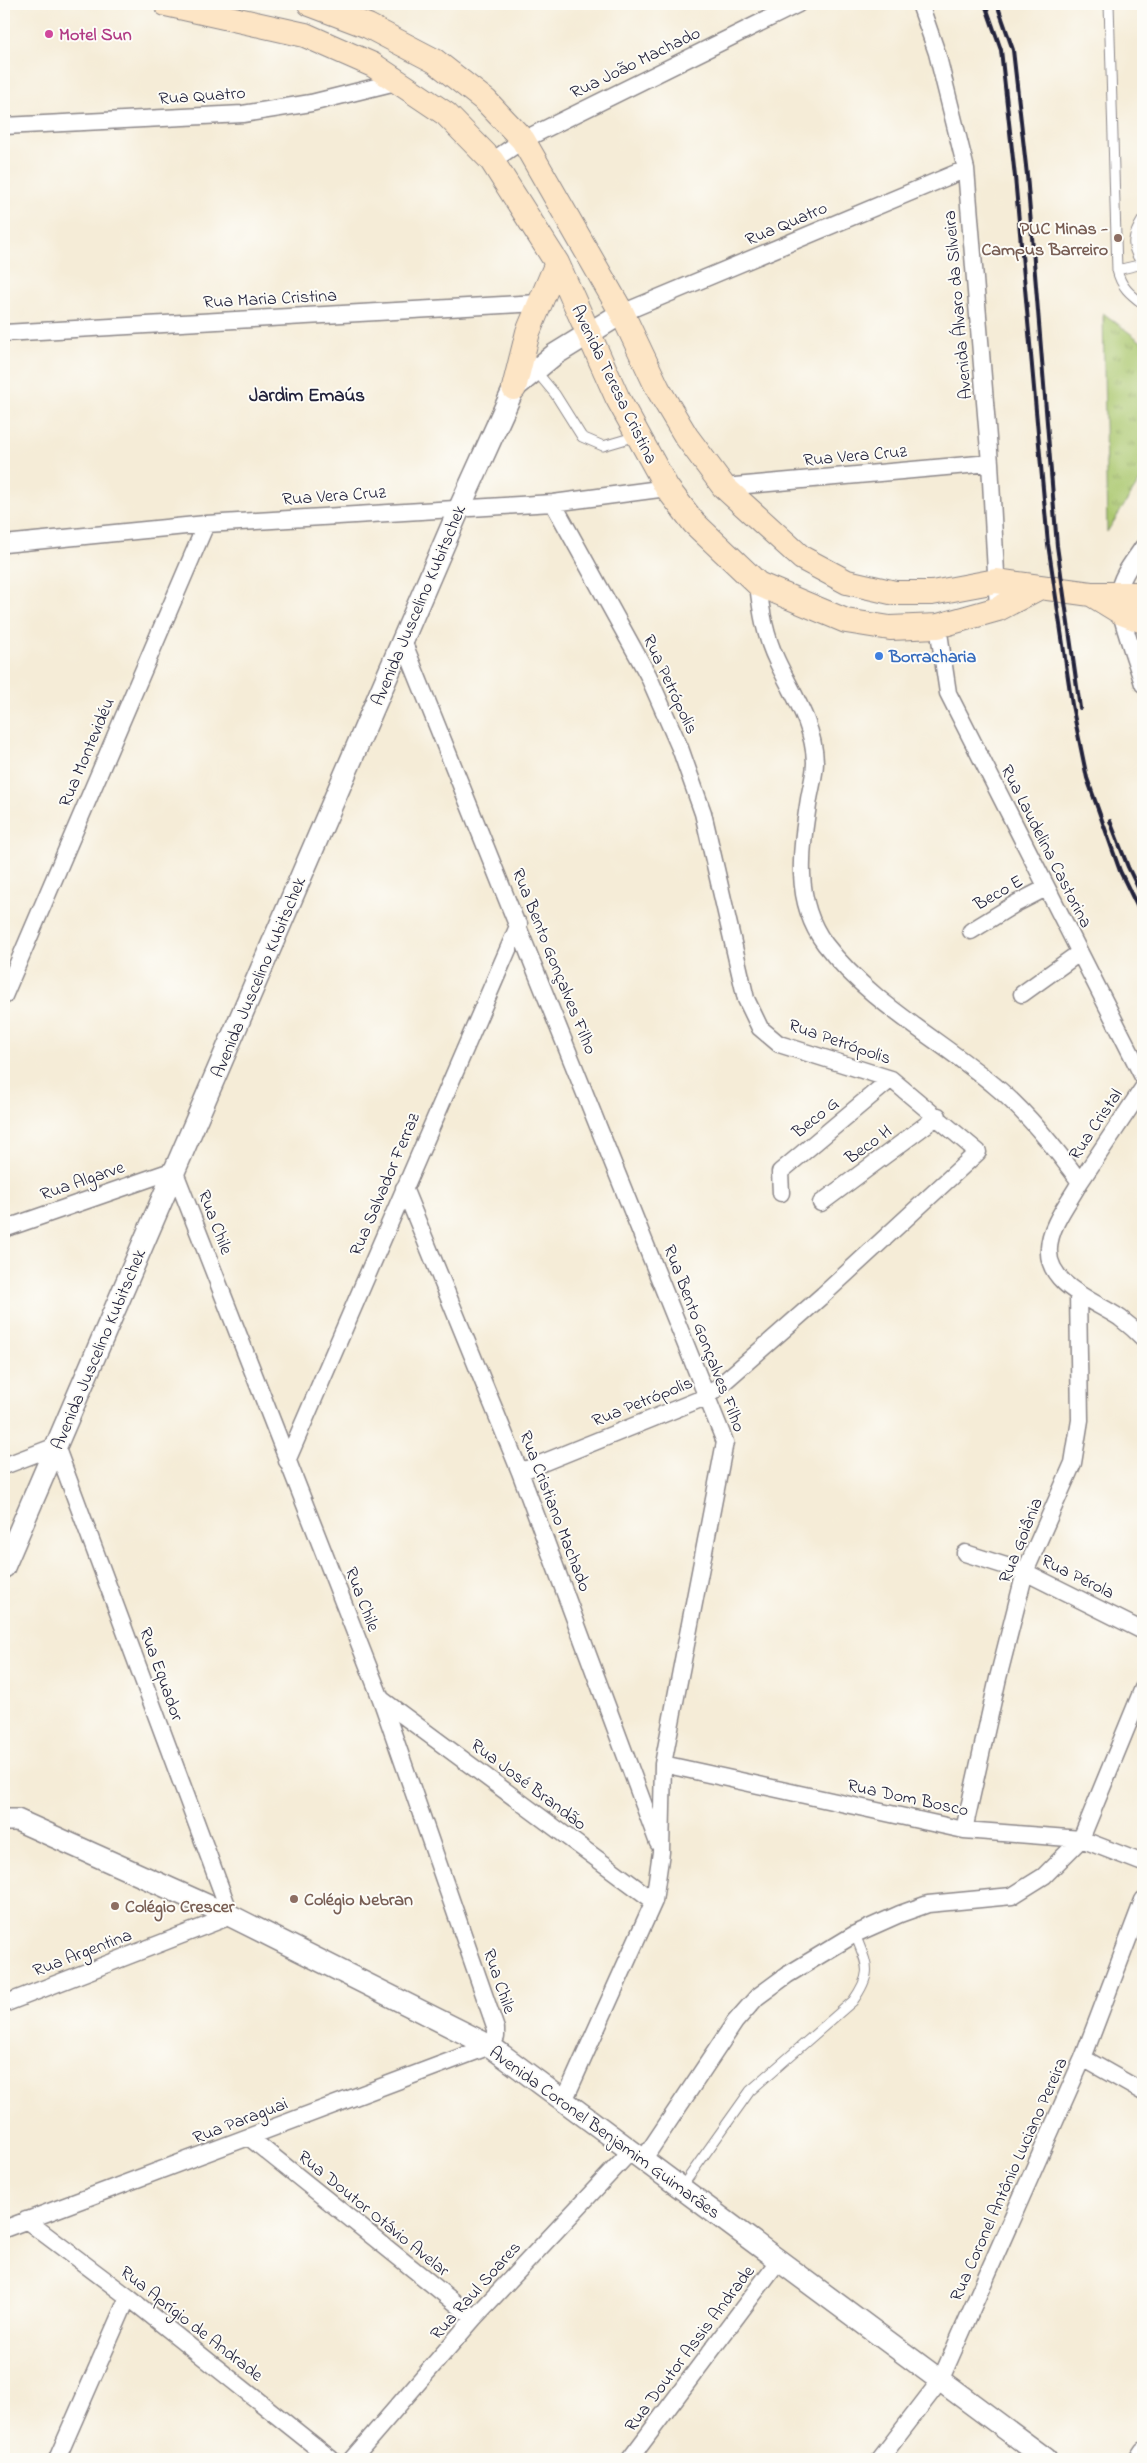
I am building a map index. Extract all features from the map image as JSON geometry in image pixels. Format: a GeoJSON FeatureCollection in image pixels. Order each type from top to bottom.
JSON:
{"type":"FeatureCollection","features":[{"type":"Feature","properties":{"kind":"main road","name":"Avenida Teresa Cristina"},"geometry":{"type":"LineString","coordinates":[[166,4],[305,35],[374,65],[446,114],[492,161],[557,263],[617,397],[667,488],[694,523],[758,584],[846,621],[890,628],[938,626],[998,609],[1040,587]]}},
{"type":"Feature","properties":{"kind":"main road","name":"Avenida Teresa Cristina"},"geometry":{"type":"LineString","coordinates":[[326,6],[434,61],[486,101],[523,140],[622,314],[658,389],[686,436],[724,487],[802,558],[847,582],[896,593],[932,593],[996,581],[1040,587]]}},
{"type":"Feature","properties":{"kind":"main road"},"geometry":{"type":"LineString","coordinates":[[514,388],[528,332],[557,263]]}},
{"type":"Feature","properties":{"kind":"main road"},"geometry":{"type":"LineString","coordinates":[[1040,587],[1091,594],[1128,609],[1143,594]]}},
{"type":"Feature","properties":{"kind":"street","name":"Rua João Machado"},"geometry":{"type":"LineString","coordinates":[[492,161],[523,140],[798,4]]}},
{"type":"Feature","properties":{"kind":"street","name":"Avenida Álvaro da Silveira"},"geometry":{"type":"LineString","coordinates":[[920,4],[937,53],[966,169],[990,463],[998,609]]}},
{"type":"Feature","properties":{"kind":"street","name":"Rua Quatro"},"geometry":{"type":"LineString","coordinates":[[4,126],[243,114],[311,103],[400,81]]}},
{"type":"Feature","properties":{"kind":"street","name":"Rua Quatro"},"geometry":{"type":"LineString","coordinates":[[622,314],[966,169]]}},
{"type":"Feature","properties":{"kind":"street","name":"Rua Maria Cristina"},"geometry":{"type":"LineString","coordinates":[[4,333],[539,303]]}},
{"type":"Feature","properties":{"kind":"street"},"geometry":{"type":"LineString","coordinates":[[514,388],[535,370],[588,332],[622,314]]}},
{"type":"Feature","properties":{"kind":"street","name":"Avenida Juscelino Kubitschek"},"geometry":{"type":"LineString","coordinates":[[4,1567],[404,641],[460,507],[514,388]]}},
{"type":"Feature","properties":{"kind":"street","name":"Rua Vera Cruz"},"geometry":{"type":"LineString","coordinates":[[724,487],[990,463]]}},
{"type":"Feature","properties":{"kind":"street","name":"Rua Vera Cruz"},"geometry":{"type":"LineString","coordinates":[[4,544],[206,524],[460,507],[553,503],[667,488]]}},
{"type":"Feature","properties":{"kind":"street","name":"Rua Petrópolis"},"geometry":{"type":"LineString","coordinates":[[520,1472],[708,1396],[823,1296],[978,1152],[938,1116],[891,1079],[779,1044],[760,1028],[746,1000],[703,813],[680,748],[648,675],[553,503]]}},
{"type":"Feature","properties":{"kind":"street","name":"Rua Montevidéu"},"geometry":{"type":"LineString","coordinates":[[4,996],[206,524]]}},
{"type":"Feature","properties":{"kind":"street"},"geometry":{"type":"LineString","coordinates":[[1143,547],[1125,573],[1128,609],[1143,684]]}},
{"type":"Feature","properties":{"kind":"street"},"geometry":{"type":"LineString","coordinates":[[758,584],[763,623],[776,659],[808,720],[815,762],[803,833],[801,881],[808,914],[824,943],[857,981],[997,1087],[1054,1148],[1080,1182]]}},
{"type":"Feature","properties":{"kind":"street","name":"Rua Laudelina Castorina"},"geometry":{"type":"LineString","coordinates":[[938,626],[948,693],[1143,1077]]}},
{"type":"Feature","properties":{"kind":"street","name":"Rua Bento Gonçalves Filho"},"geometry":{"type":"LineString","coordinates":[[404,641],[726,1442],[663,1764],[661,1852],[654,1901],[564,2101]]}},
{"type":"Feature","properties":{"kind":"street","name":"Beco E"},"geometry":{"type":"LineString","coordinates":[[971,932],[1014,904],[1046,888]]}},
{"type":"Feature","properties":{"kind":"street","name":"Rua Salvador Ferraz"},"geometry":{"type":"LineString","coordinates":[[287,1461],[519,924]]}},
{"type":"Feature","properties":{"kind":"street"},"geometry":{"type":"LineString","coordinates":[[1022,994],[1079,953]]}},
{"type":"Feature","properties":{"kind":"street","name":"Beco G"},"geometry":{"type":"LineString","coordinates":[[782,1193],[780,1172],[891,1079]]}},
{"type":"Feature","properties":{"kind":"street","name":"Rua Cristal"},"geometry":{"type":"LineString","coordinates":[[1143,1088],[1080,1182],[1053,1232],[1049,1249],[1050,1264],[1060,1278],[1078,1293],[1120,1318],[1143,1338]]}},
{"type":"Feature","properties":{"kind":"street","name":"Beco H"},"geometry":{"type":"LineString","coordinates":[[821,1203],[938,1116]]}},
{"type":"Feature","properties":{"kind":"street","name":"Rua Algarve"},"geometry":{"type":"LineString","coordinates":[[4,1229],[174,1170]]}},
{"type":"Feature","properties":{"kind":"street","name":"Rua Chile"},"geometry":{"type":"LineString","coordinates":[[174,1170],[381,1699],[496,2029],[496,2037],[490,2046]]}},
{"type":"Feature","properties":{"kind":"street","name":"Rua Cristiano Machado"},"geometry":{"type":"LineString","coordinates":[[404,1188],[520,1472],[661,1852]]}},
{"type":"Feature","properties":{"kind":"street","name":"Rua Goiânia"},"geometry":{"type":"LineString","coordinates":[[964,1830],[998,1678],[1025,1572],[1073,1463],[1080,1420],[1078,1293]]}},
{"type":"Feature","properties":{"kind":"street"},"geometry":{"type":"LineString","coordinates":[[4,1466],[56,1446]]}},
{"type":"Feature","properties":{"kind":"street","name":"Rua Equador"},"geometry":{"type":"LineString","coordinates":[[56,1446],[231,1916]]}},
{"type":"Feature","properties":{"kind":"street","name":"Rua Pérola"},"geometry":{"type":"LineString","coordinates":[[965,1553],[1025,1572],[1143,1631]]}},
{"type":"Feature","properties":{"kind":"street"},"geometry":{"type":"LineString","coordinates":[[1081,1839],[1143,1688]]}},
{"type":"Feature","properties":{"kind":"street","name":"Rua José Brandão"},"geometry":{"type":"LineString","coordinates":[[381,1699],[654,1901]]}},
{"type":"Feature","properties":{"kind":"street","name":"Rua Dom Bosco"},"geometry":{"type":"LineString","coordinates":[[663,1764],[964,1830],[1081,1839],[1143,1863]]}},
{"type":"Feature","properties":{"kind":"street","name":"Avenida Coronel Benjamim Guimarães"},"geometry":{"type":"LineString","coordinates":[[8,1815],[231,1916],[490,2046],[1046,2459]]}},
{"type":"Feature","properties":{"kind":"street","name":"Rua Raul Soares"},"geometry":{"type":"LineString","coordinates":[[352,2459],[474,2318],[637,2156],[736,2022],[758,1997],[787,1975],[856,1934],[900,1914],[928,1904],[1012,1896],[1044,1876],[1081,1839]]}},
{"type":"Feature","properties":{"kind":"street","name":"Rua Coronel Antônio Luciano Pereira"},"geometry":{"type":"LineString","coordinates":[[880,2459],[940,2381],[1084,2058],[1143,1900]]}},
{"type":"Feature","properties":{"kind":"street","name":"Rua Argentina"},"geometry":{"type":"LineString","coordinates":[[4,2004],[231,1916]]}},
{"type":"Feature","properties":{"kind":"street","name":"Rua Paraguai"},"geometry":{"type":"LineString","coordinates":[[4,2229],[250,2138],[490,2046]]}},
{"type":"Feature","properties":{"kind":"street"},"geometry":{"type":"LineString","coordinates":[[1084,2058],[1143,2092]]}},
{"type":"Feature","properties":{"kind":"street","name":"Rua Doutor Otávio Avelar"},"geometry":{"type":"LineString","coordinates":[[250,2138],[474,2318]]}},
{"type":"Feature","properties":{"kind":"street","name":"Rua Aprígio de Andrade"},"geometry":{"type":"LineString","coordinates":[[26,2220],[128,2297],[331,2459]]}},
{"type":"Feature","properties":{"kind":"street","name":"Rua Doutor Assis Andrade"},"geometry":{"type":"LineString","coordinates":[[630,2459],[779,2260]]}},
{"type":"Feature","properties":{"kind":"street"},"geometry":{"type":"LineString","coordinates":[[57,2459],[128,2297]]}},
{"type":"Feature","properties":{"kind":"street"},"geometry":{"type":"LineString","coordinates":[[1137,2459],[1143,2450]]}},
{"type":"Feature","properties":{"kind":"lane"},"geometry":{"type":"LineString","coordinates":[[1109,4],[1117,270],[1119,280],[1125,290],[1143,304]]}},
{"type":"Feature","properties":{"kind":"lane"},"geometry":{"type":"LineString","coordinates":[[1117,270],[1142,264],[1136,255],[1133,245],[1134,233],[1143,218]]}},
{"type":"Feature","properties":{"kind":"lane"},"geometry":{"type":"LineString","coordinates":[[535,370],[555,394],[582,437],[603,446],[638,436]]}},
{"type":"Feature","properties":{"kind":"lane"},"geometry":{"type":"LineString","coordinates":[[681,2188],[750,2091],[853,2001],[866,1983],[868,1968],[856,1934]]}},
{"type":"Feature","properties":{"kind":"green space"},"geometry":{"type":"Polygon","coordinates":[[[1103,313],[1143,343],[1143,476],[1107,532],[1103,313]]]}},
{"type":"Feature","properties":{"kind":"railway"},"geometry":{"type":"LineString","coordinates":[[985,4],[1001,50],[1015,177],[1048,544],[1072,705],[1087,778],[1120,871],[1143,918]]}},
{"type":"Feature","properties":{"kind":"railway"},"geometry":{"type":"LineString","coordinates":[[997,4],[1013,50],[1027,175],[1057,546],[1080,708]]}},
{"type":"Feature","properties":{"kind":"railway"},"geometry":{"type":"LineString","coordinates":[[1110,821],[1128,867],[1143,898]]}},
{"type":"Feature","properties":{"kind":"place","name":"Motel Sun"},"geometry":{"type":"Point","coordinates":[49,34]}},
{"type":"Feature","properties":{"kind":"place","name":"PUC Minas - Campus Barreiro"},"geometry":{"type":"Point","coordinates":[1118,238]}},
{"type":"Feature","properties":{"kind":"place","name":"Borracharia"},"geometry":{"type":"Point","coordinates":[879,656]}},
{"type":"Feature","properties":{"kind":"place","name":"Colégio Nebran"},"geometry":{"type":"Point","coordinates":[294,1899]}},
{"type":"Feature","properties":{"kind":"place","name":"Colégio Crescer"},"geometry":{"type":"Point","coordinates":[115,1906]}},
{"type":"Feature","properties":{"kind":"district","name":"Jardim Emaús"},"geometry":{"type":"Point","coordinates":[307,394]}}]}
